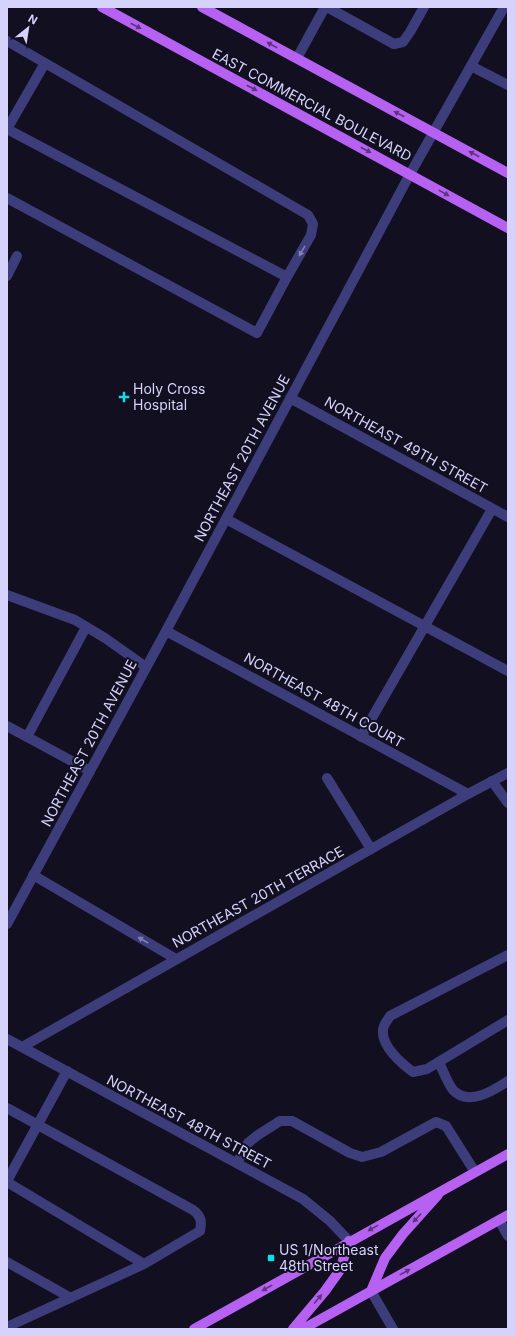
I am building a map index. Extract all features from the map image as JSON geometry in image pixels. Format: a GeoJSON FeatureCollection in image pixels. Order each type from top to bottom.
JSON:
{"type":"FeatureCollection","features":[{"type":"Feature","properties":{"kind":"main road","name":"EAST COMMERCIAL BOULEVARD"},"geometry":{"type":"LineString","coordinates":[[102,7],[508,228]]}},
{"type":"Feature","properties":{"kind":"main road"},"geometry":{"type":"LineString","coordinates":[[202,7],[508,173]]}},
{"type":"Feature","properties":{"kind":"main road"},"geometry":{"type":"LineString","coordinates":[[194,1329],[349,1241],[508,1154]]}},
{"type":"Feature","properties":{"kind":"main road"},"geometry":{"type":"LineString","coordinates":[[371,1291],[385,1258],[403,1234],[444,1189]]}},
{"type":"Feature","properties":{"kind":"main road"},"geometry":{"type":"LineString","coordinates":[[303,1329],[504,1217]]}},
{"type":"Feature","properties":{"kind":"main road"},"geometry":{"type":"LineString","coordinates":[[292,1329],[325,1291],[340,1270],[349,1241]]}},
{"type":"Feature","properties":{"kind":"street"},"geometry":{"type":"LineString","coordinates":[[297,58],[326,7],[394,44],[403,42],[424,7]]}},
{"type":"Feature","properties":{"kind":"street","name":"NORTHEAST 20TH AVENUE"},"geometry":{"type":"LineString","coordinates":[[7,924],[166,631],[410,174],[504,7]]}},
{"type":"Feature","properties":{"kind":"street"},"geometry":{"type":"LineString","coordinates":[[7,41],[308,215],[313,224],[311,235],[286,277],[257,333],[7,198]]}},
{"type":"Feature","properties":{"kind":"street"},"geometry":{"type":"LineString","coordinates":[[45,63],[7,129],[286,277]]}},
{"type":"Feature","properties":{"kind":"street"},"geometry":{"type":"LineString","coordinates":[[471,66],[508,85]]}},
{"type":"Feature","properties":{"kind":"street"},"geometry":{"type":"LineString","coordinates":[[7,276],[17,256]]}},
{"type":"Feature","properties":{"kind":"street","name":"NORTHEAST 49TH STREET"},"geometry":{"type":"LineString","coordinates":[[290,398],[508,517]]}},
{"type":"Feature","properties":{"kind":"street"},"geometry":{"type":"LineString","coordinates":[[361,737],[492,509]]}},
{"type":"Feature","properties":{"kind":"street"},"geometry":{"type":"LineString","coordinates":[[226,519],[508,671]]}},
{"type":"Feature","properties":{"kind":"street"},"geometry":{"type":"LineString","coordinates":[[8,598],[75,620],[105,638],[146,667]]}},
{"type":"Feature","properties":{"kind":"street"},"geometry":{"type":"LineString","coordinates":[[27,737],[86,627]]}},
{"type":"Feature","properties":{"kind":"street","name":"NORTHEAST 48TH COURT"},"geometry":{"type":"LineString","coordinates":[[166,631],[468,794]]}},
{"type":"Feature","properties":{"kind":"street"},"geometry":{"type":"LineString","coordinates":[[7,726],[90,771]]}},
{"type":"Feature","properties":{"kind":"street","name":"NORTHEAST 20TH TERRACE"},"geometry":{"type":"LineString","coordinates":[[22,1047],[468,794],[508,773]]}},
{"type":"Feature","properties":{"kind":"street"},"geometry":{"type":"LineString","coordinates":[[327,778],[372,849]]}},
{"type":"Feature","properties":{"kind":"street"},"geometry":{"type":"LineString","coordinates":[[492,782],[508,803]]}},
{"type":"Feature","properties":{"kind":"street"},"geometry":{"type":"LineString","coordinates":[[33,875],[176,959]]}},
{"type":"Feature","properties":{"kind":"street"},"geometry":{"type":"LineString","coordinates":[[508,955],[390,1016],[382,1032],[393,1055],[413,1072],[427,1069],[508,1020]]}},
{"type":"Feature","properties":{"kind":"street","name":"NORTHEAST 48TH STREET"},"geometry":{"type":"LineString","coordinates":[[7,1039],[303,1199],[330,1221],[349,1241]]}},
{"type":"Feature","properties":{"kind":"street"},"geometry":{"type":"LineString","coordinates":[[439,1062],[453,1090],[463,1096],[474,1097],[489,1092],[508,1081]]}},
{"type":"Feature","properties":{"kind":"street"},"geometry":{"type":"LineString","coordinates":[[67,1071],[7,1182],[144,1264]]}},
{"type":"Feature","properties":{"kind":"street"},"geometry":{"type":"LineString","coordinates":[[7,1108],[199,1215],[201,1222],[200,1231],[144,1264],[7,1327]]}},
{"type":"Feature","properties":{"kind":"street"},"geometry":{"type":"LineString","coordinates":[[237,1163],[248,1143],[280,1121],[292,1120],[350,1153],[362,1157],[381,1152],[436,1122],[446,1126],[475,1172]]}},
{"type":"Feature","properties":{"kind":"street"},"geometry":{"type":"LineString","coordinates":[[504,1217],[508,1236]]}},
{"type":"Feature","properties":{"kind":"street"},"geometry":{"type":"LineString","coordinates":[[7,1262],[70,1298]]}},
{"type":"Feature","properties":{"kind":"street"},"geometry":{"type":"LineString","coordinates":[[371,1291],[393,1329]]}},
{"type":"Feature","properties":{"kind":"place","name":"Holy Cross Hospital"},"geometry":{"type":"Point","coordinates":[124,397]}},
{"type":"Feature","properties":{"kind":"place","name":"US 1/Northeast 48th Street"},"geometry":{"type":"Point","coordinates":[271,1258]}}]}
